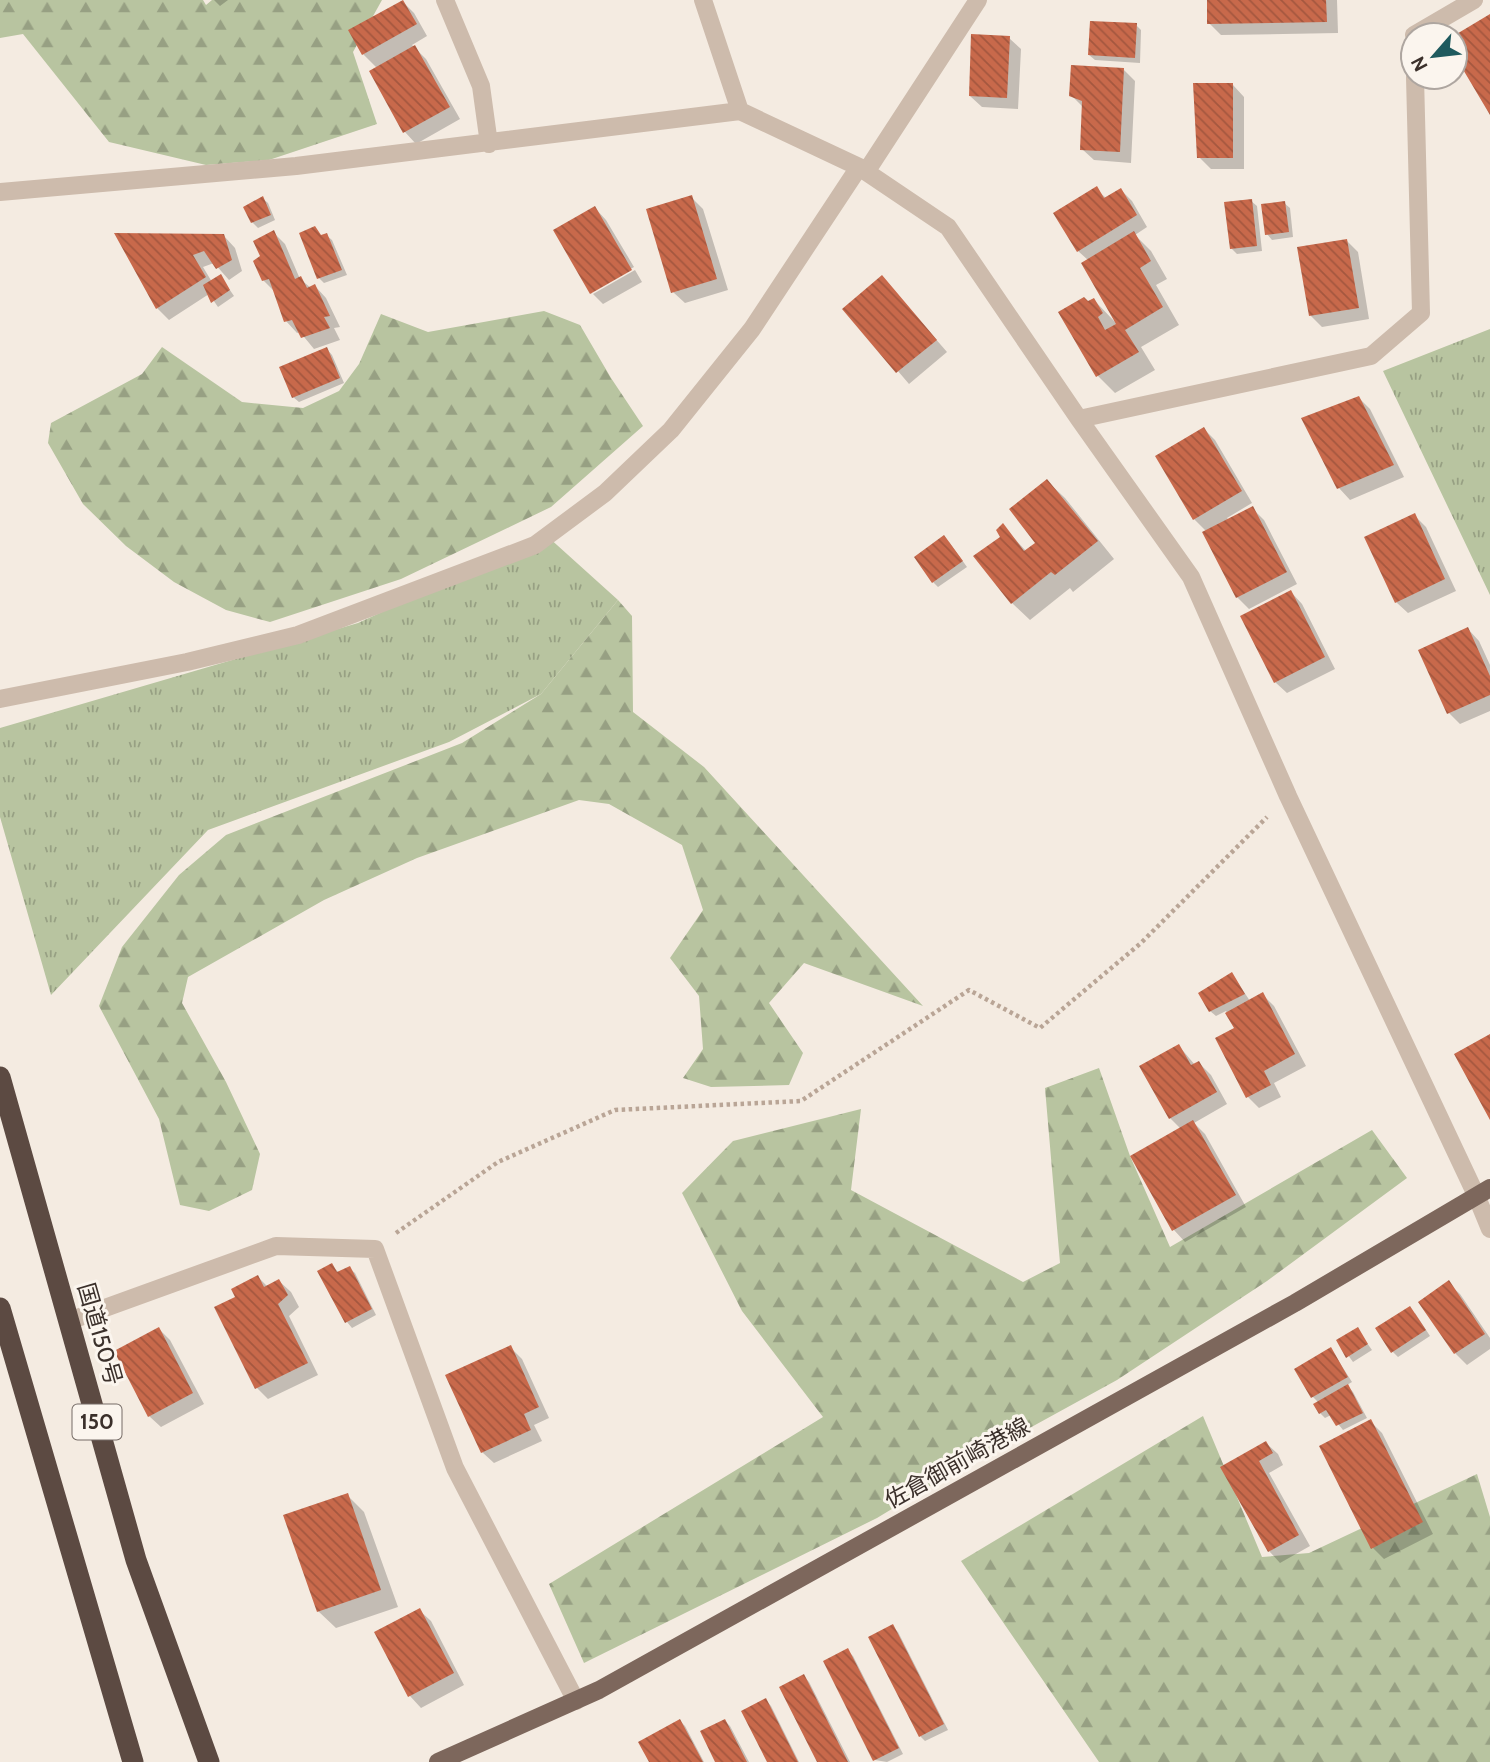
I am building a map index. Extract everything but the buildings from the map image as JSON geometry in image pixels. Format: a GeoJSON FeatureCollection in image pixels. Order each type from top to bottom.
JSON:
{"type":"FeatureCollection","features":[{"type":"Feature","properties":{"kind":"highway","name":"国道150号"},"geometry":{"type":"LineString","coordinates":[[0,1077],[136,1560],[209,1762]]}},
{"type":"Feature","properties":{"kind":"highway","name":"150"},"geometry":{"type":"LineString","coordinates":[[0,1308],[133,1762]]}},
{"type":"Feature","properties":{"kind":"main road","name":"佐倉御前崎港線"},"geometry":{"type":"LineString","coordinates":[[438,1762],[576,1701],[702,1633],[1283,1309],[1483,1191]]}},
{"type":"Feature","properties":{"kind":"street"},"geometry":{"type":"LineString","coordinates":[[445,0],[481,86],[489,144]]}},
{"type":"Feature","properties":{"kind":"street"},"geometry":{"type":"LineString","coordinates":[[703,0],[740,111]]}},
{"type":"Feature","properties":{"kind":"street"},"geometry":{"type":"LineString","coordinates":[[0,699],[187,662],[298,635],[535,545],[605,494],[671,430],[752,329],[978,0]]}},
{"type":"Feature","properties":{"kind":"street"},"geometry":{"type":"LineString","coordinates":[[1438,21],[1474,0]]}},
{"type":"Feature","properties":{"kind":"street"},"geometry":{"type":"LineString","coordinates":[[1079,419],[1371,356],[1421,313],[1415,91]]}},
{"type":"Feature","properties":{"kind":"street"},"geometry":{"type":"LineString","coordinates":[[0,192],[296,166],[740,111],[862,170],[948,226],[1079,419],[1191,577],[1288,796],[1483,1191],[1490,1229]]}},
{"type":"Feature","properties":{"kind":"street"},"geometry":{"type":"LineString","coordinates":[[69,1321],[276,1246],[375,1249],[454,1468],[576,1701]]}},
{"type":"Feature","properties":{"kind":"path"},"geometry":{"type":"LineString","coordinates":[[375,1249],[498,1162],[615,1110],[801,1101],[969,990],[1040,1028],[1141,943],[1288,796]]}},
{"type":"Feature","properties":{"kind":"green space"},"geometry":{"type":"Polygon","coordinates":[[[0,0],[203,0],[206,5],[212,0],[382,0],[353,52],[377,124],[269,160],[206,165],[109,142],[23,34],[0,38],[0,0]]]}},
{"type":"Feature","properties":{"kind":"green space"},"geometry":{"type":"Polygon","coordinates":[[[544,311],[580,325],[643,426],[551,507],[401,579],[270,622],[226,610],[174,582],[126,546],[83,504],[48,443],[51,423],[142,374],[162,347],[242,402],[303,408],[339,391],[359,364],[381,314],[428,332],[544,311]]]}},
{"type":"Feature","properties":{"kind":"green space"},"geometry":{"type":"Polygon","coordinates":[[[1490,329],[1490,595],[1383,371],[1490,329]]]}},
{"type":"Feature","properties":{"kind":"green space"},"geometry":{"type":"Polygon","coordinates":[[[547,536],[618,600],[541,694],[449,742],[208,830],[51,995],[0,817],[0,728],[358,623],[547,536]]]}},
{"type":"Feature","properties":{"kind":"green space"},"geometry":{"type":"Polygon","coordinates":[[[618,600],[632,616],[633,712],[704,767],[923,1006],[804,963],[769,1003],[803,1053],[789,1085],[711,1087],[683,1078],[703,1049],[699,996],[670,958],[703,910],[682,845],[609,804],[579,800],[417,858],[324,900],[188,977],[182,1003],[226,1082],[260,1154],[252,1190],[209,1211],[180,1205],[159,1119],[99,1006],[122,947],[179,875],[226,835],[462,743],[541,694],[618,600]]]}},
{"type":"Feature","properties":{"kind":"green space"},"geometry":{"type":"Polygon","coordinates":[[[1099,1068],[1130,1156],[1170,1247],[1372,1130],[1407,1178],[1267,1281],[1117,1380],[986,1452],[877,1518],[584,1663],[549,1584],[823,1417],[742,1311],[682,1193],[733,1141],[861,1109],[851,1190],[1023,1282],[1060,1263],[1045,1088],[1099,1068]]]}},
{"type":"Feature","properties":{"kind":"green space"},"geometry":{"type":"Polygon","coordinates":[[[1203,1416],[1262,1557],[1309,1553],[1477,1474],[1490,1517],[1490,1762],[1099,1762],[961,1561],[1203,1416]]]}}]}
